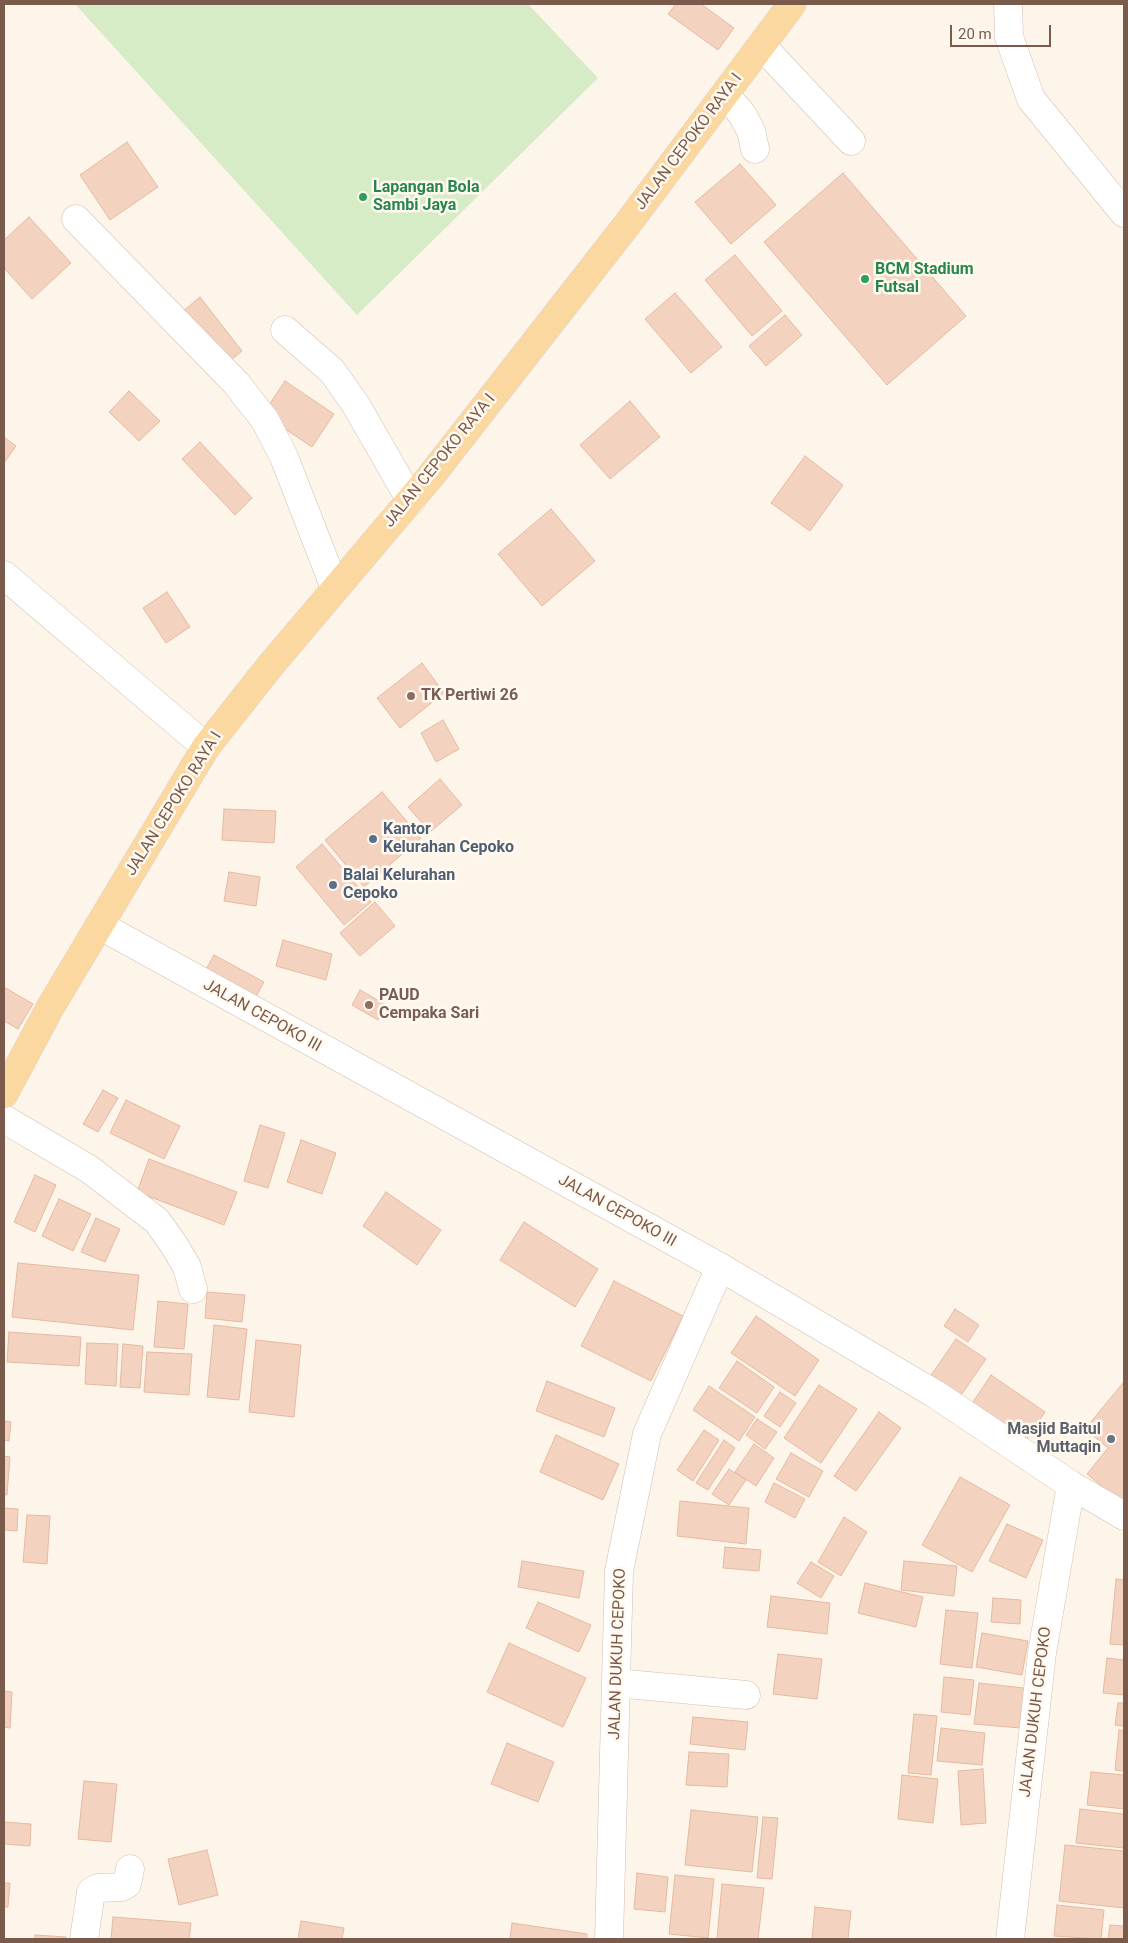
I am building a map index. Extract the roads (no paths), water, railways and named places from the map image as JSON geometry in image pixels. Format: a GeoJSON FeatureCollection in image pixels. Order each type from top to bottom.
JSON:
{"type":"FeatureCollection","features":[{"type":"Feature","properties":{"kind":"main road","name":"JALAN CEPOKO RAYA I"},"geometry":{"type":"LineString","coordinates":[[4,1094],[51,1006],[206,747],[270,666],[430,477],[629,222],[792,4]]}},
{"type":"Feature","properties":{"kind":"street"},"geometry":{"type":"LineString","coordinates":[[1008,4],[1009,38],[1031,100],[1124,213]]}},
{"type":"Feature","properties":{"kind":"street"},"geometry":{"type":"LineString","coordinates":[[762,46],[851,141]]}},
{"type":"Feature","properties":{"kind":"street"},"geometry":{"type":"LineString","coordinates":[[725,95],[742,114],[751,131],[755,149]]}},
{"type":"Feature","properties":{"kind":"street"},"geometry":{"type":"LineString","coordinates":[[76,219],[236,383],[264,420],[284,457],[335,588]]}},
{"type":"Feature","properties":{"kind":"street"},"geometry":{"type":"LineString","coordinates":[[285,330],[332,371],[356,405],[410,501]]}},
{"type":"Feature","properties":{"kind":"street"},"geometry":{"type":"LineString","coordinates":[[4,575],[206,747]]}},
{"type":"Feature","properties":{"kind":"street","name":"JALAN CEPOKO III"},"geometry":{"type":"LineString","coordinates":[[99,925],[720,1267],[935,1394],[1071,1485],[1124,1516]]}},
{"type":"Feature","properties":{"kind":"street"},"geometry":{"type":"LineString","coordinates":[[4,1119],[89,1169],[157,1221],[187,1267],[194,1289]]}},
{"type":"Feature","properties":{"kind":"street","name":"JALAN DUKUH CEPOKO"},"geometry":{"type":"LineString","coordinates":[[609,1939],[619,1571],[647,1434],[720,1267]]}},
{"type":"Feature","properties":{"kind":"street","name":"JALAN DUKUH CEPOKO"},"geometry":{"type":"LineString","coordinates":[[1010,1939],[1042,1653],[1071,1485]]}},
{"type":"Feature","properties":{"kind":"street"},"geometry":{"type":"LineString","coordinates":[[616,1683],[746,1695]]}},
{"type":"Feature","properties":{"kind":"street"},"geometry":{"type":"LineString","coordinates":[[84,1939],[91,1892],[98,1888],[122,1887],[127,1884],[130,1869]]}},
{"type":"Feature","properties":{"kind":"place","name":"Lapangan Bola Sambi Jaya"},"geometry":{"type":"Point","coordinates":[363,197]}},
{"type":"Feature","properties":{"kind":"place","name":"BCM Stadium Futsal"},"geometry":{"type":"Point","coordinates":[865,279]}},
{"type":"Feature","properties":{"kind":"place","name":"TK Pertiwi 26"},"geometry":{"type":"Point","coordinates":[411,696]}},
{"type":"Feature","properties":{"kind":"place","name":"Kantor Kelurahan Cepoko"},"geometry":{"type":"Point","coordinates":[373,839]}},
{"type":"Feature","properties":{"kind":"place","name":"Balai Kelurahan Cepoko"},"geometry":{"type":"Point","coordinates":[333,885]}},
{"type":"Feature","properties":{"kind":"place","name":"PAUD Cempaka Sari"},"geometry":{"type":"Point","coordinates":[369,1005]}},
{"type":"Feature","properties":{"kind":"place","name":"Masjid Baitul Muttaqin"},"geometry":{"type":"Point","coordinates":[1111,1439]}}]}
